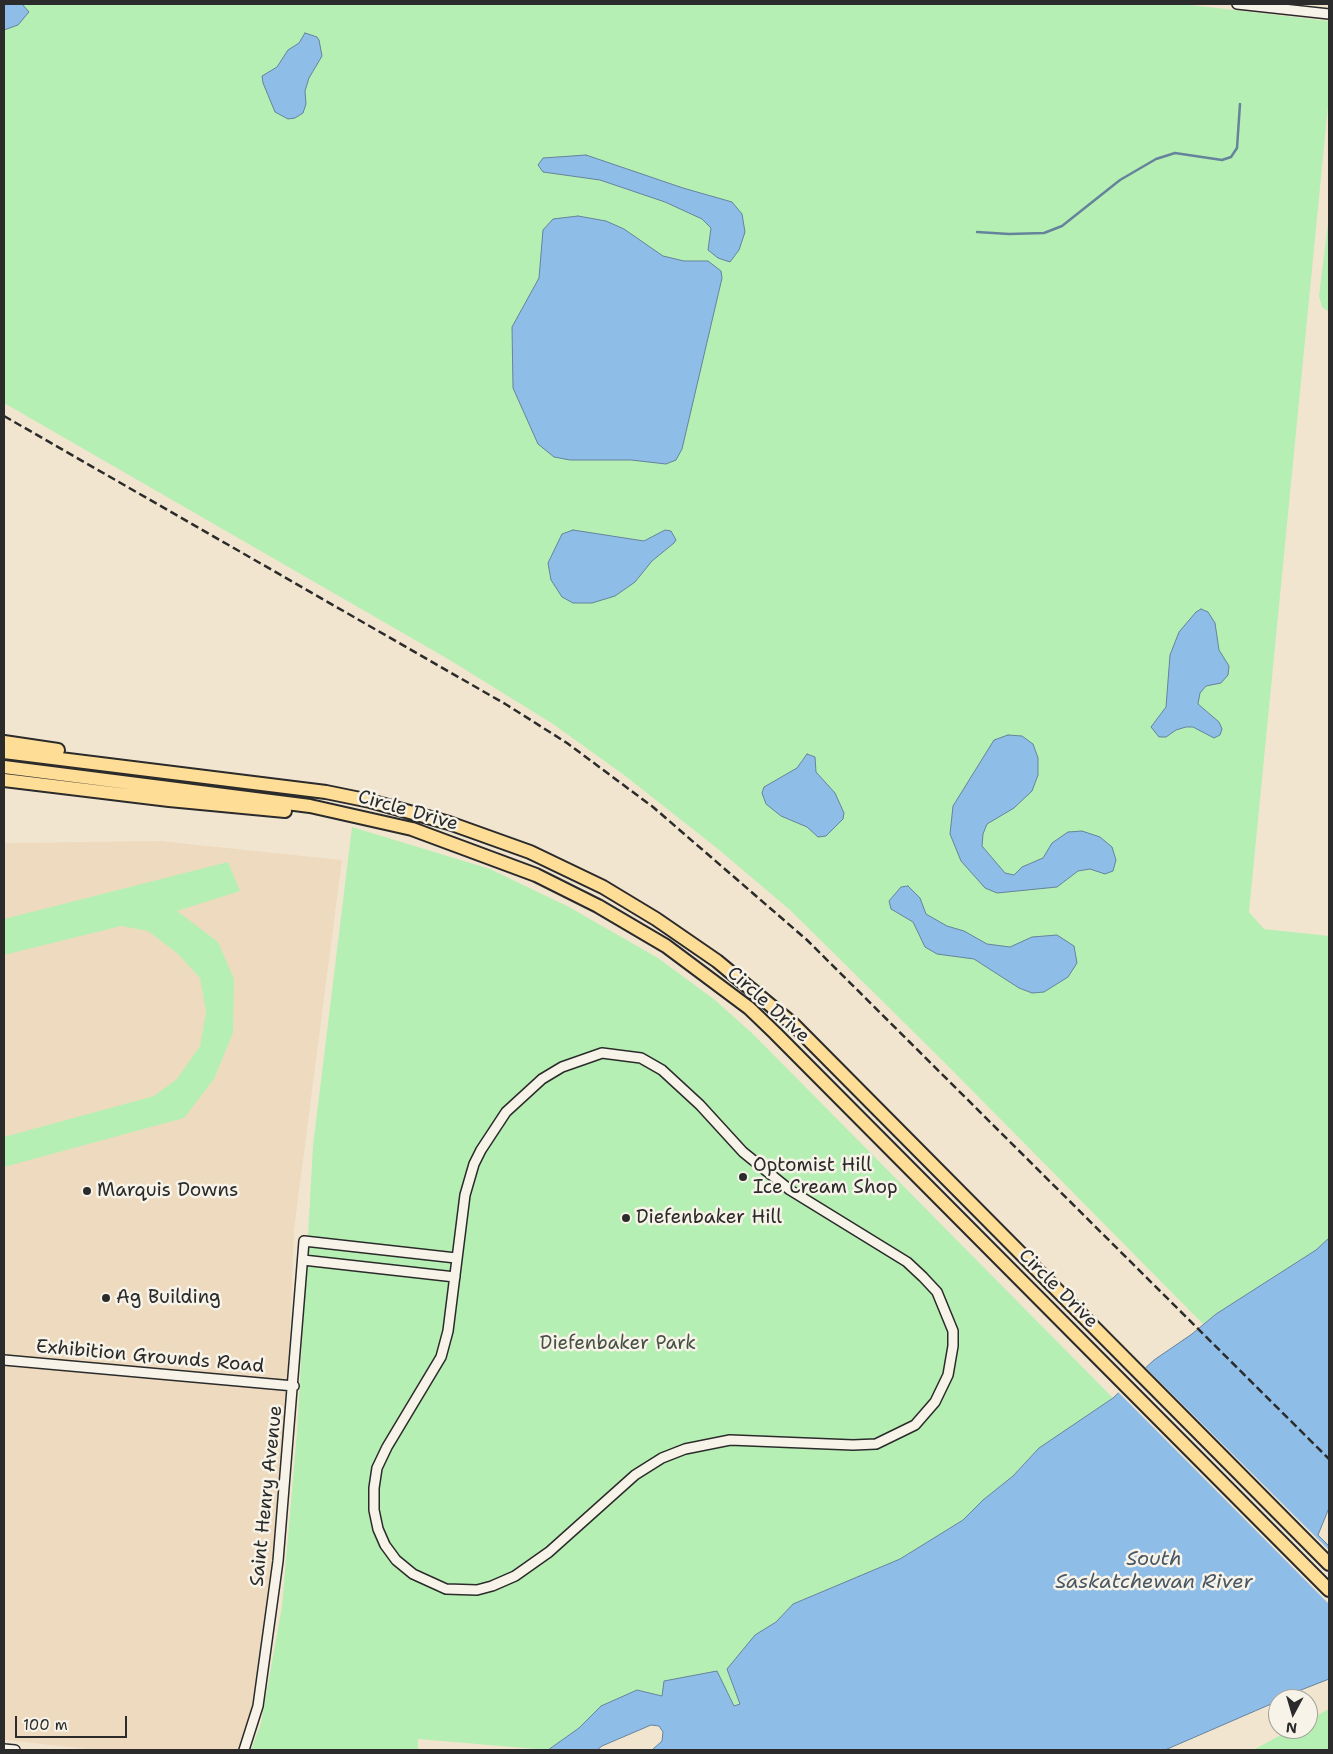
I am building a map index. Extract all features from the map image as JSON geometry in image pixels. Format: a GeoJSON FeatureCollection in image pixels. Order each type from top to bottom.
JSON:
{"type":"FeatureCollection","features":[{"type":"Feature","properties":{"kind":"highway"},"geometry":{"type":"LineString","coordinates":[[4,742],[177,769],[190,775]]}},
{"type":"Feature","properties":{"kind":"highway","name":"Circle Drive"},"geometry":{"type":"LineString","coordinates":[[4,752],[326,792],[411,811],[530,852],[603,887],[656,919],[717,961],[792,1024],[1329,1564]]}},
{"type":"Feature","properties":{"kind":"highway","name":"Circle Drive"},"geometry":{"type":"LineString","coordinates":[[4,768],[310,806],[412,829],[536,875],[646,933],[695,966],[748,1008],[775,1033],[1329,1590]]}},
{"type":"Feature","properties":{"kind":"highway"},"geometry":{"type":"LineString","coordinates":[[4,780],[315,815],[423,838],[439,838]]}},
{"type":"Feature","properties":{"kind":"highway"},"geometry":{"type":"LineString","coordinates":[[4,784],[36,784]]}},
{"type":"Feature","properties":{"kind":"street"},"geometry":{"type":"LineString","coordinates":[[1237,4],[1329,14]]}},
{"type":"Feature","properties":{"kind":"street"},"geometry":{"type":"LineString","coordinates":[[602,1053],[642,1058],[662,1070],[700,1105],[743,1152],[790,1190],[907,1262],[923,1277],[937,1292],[953,1331],[953,1346],[948,1376],[935,1402],[915,1425],[876,1444],[853,1445],[730,1440],[685,1449],[662,1458],[635,1475],[548,1552],[515,1576],[477,1590],[446,1589],[413,1574],[396,1560],[378,1529],[374,1510],[374,1488],[378,1468],[387,1447],[440,1357],[448,1331],[455,1277],[462,1215],[474,1164],[492,1131],[506,1112],[542,1079],[562,1067],[602,1053]]}},
{"type":"Feature","properties":{"kind":"street","name":"Saint Henry Avenue"},"geometry":{"type":"LineString","coordinates":[[244,1750],[258,1706],[275,1581],[294,1386],[304,1241],[456,1258]]}},
{"type":"Feature","properties":{"kind":"street"},"geometry":{"type":"LineString","coordinates":[[303,1260],[455,1277]]}},
{"type":"Feature","properties":{"kind":"street","name":"Exhibition Grounds Road"},"geometry":{"type":"LineString","coordinates":[[4,1360],[294,1386]]}},
{"type":"Feature","properties":{"kind":"street"},"geometry":{"type":"LineString","coordinates":[[4,1749],[15,1750]]}},
{"type":"Feature","properties":{"kind":"shaded area"},"geometry":{"type":"Polygon","coordinates":[[[160,841],[342,860],[294,1230],[289,1360],[274,1549],[253,1703],[239,1750],[98,1750],[4,1740],[4,843],[160,841]]]}},
{"type":"Feature","properties":{"kind":"green space"},"geometry":{"type":"Polygon","coordinates":[[[4,4],[1182,4],[1329,21],[1329,96],[1249,912],[1264,929],[1329,936],[1329,1238],[1316,1250],[1203,1324],[943,1061],[790,910],[718,849],[624,775],[553,724],[448,659],[4,403],[4,4]]]}},
{"type":"Feature","properties":{"kind":"green space"},"geometry":{"type":"Polygon","coordinates":[[[1329,215],[1329,312],[1322,307],[1319,296],[1329,215]]]}},
{"type":"Feature","properties":{"kind":"green space","name":"Diefenbaker Park"},"geometry":{"type":"Polygon","coordinates":[[[352,827],[490,869],[569,907],[658,958],[715,1000],[753,1034],[1113,1398],[1039,1448],[1013,1476],[983,1500],[963,1520],[900,1559],[793,1604],[776,1622],[755,1635],[740,1704],[734,1706],[662,1696],[637,1690],[602,1706],[579,1728],[548,1750],[418,1739],[418,1750],[251,1750],[261,1723],[282,1606],[297,1432],[313,1146],[352,827]]]}},
{"type":"Feature","properties":{"kind":"green space","name":"Marquis Downs"},"geometry":{"type":"Polygon","coordinates":[[[228,862],[240,891],[177,911],[218,942],[234,979],[233,1033],[214,1079],[184,1118],[4,1167],[4,1137],[154,1096],[177,1079],[200,1046],[206,1012],[200,978],[177,953],[148,931],[121,926],[4,955],[4,919],[228,862]]]}},
{"type":"Feature","properties":{"kind":"green space"},"geometry":{"type":"Polygon","coordinates":[[[1329,1709],[1329,1750],[1253,1750],[1273,1739],[1318,1739],[1318,1715],[1329,1709]]]}},
{"type":"Feature","properties":{"kind":"water"},"geometry":{"type":"Polygon","coordinates":[[[4,4],[22,4],[29,12],[18,25],[4,30],[4,4]]]}},
{"type":"Feature","properties":{"kind":"water"},"geometry":{"type":"Polygon","coordinates":[[[305,33],[317,37],[322,56],[309,78],[305,91],[306,104],[303,113],[295,118],[288,119],[275,112],[262,76],[277,67],[288,50],[299,43],[305,33]]]}},
{"type":"Feature","properties":{"kind":"water"},"geometry":{"type":"Polygon","coordinates":[[[586,155],[683,188],[732,202],[742,214],[745,232],[739,250],[730,262],[718,258],[708,250],[711,228],[702,219],[665,202],[600,180],[543,172],[538,165],[543,158],[586,155]]]}},
{"type":"Feature","properties":{"kind":"water"},"geometry":{"type":"Polygon","coordinates":[[[578,216],[606,221],[624,229],[663,256],[684,261],[708,261],[721,271],[722,278],[682,449],[676,460],[666,464],[631,460],[570,460],[554,457],[538,444],[513,388],[512,327],[539,278],[543,230],[553,219],[578,216]]]}},
{"type":"Feature","properties":{"kind":"water"},"geometry":{"type":"Polygon","coordinates":[[[573,530],[644,541],[665,530],[671,531],[676,540],[652,561],[635,582],[615,596],[592,603],[573,603],[562,597],[551,580],[548,563],[562,534],[573,530]]]}},
{"type":"Feature","properties":{"kind":"water"},"geometry":{"type":"Polygon","coordinates":[[[1201,609],[1208,612],[1215,623],[1219,650],[1229,666],[1228,675],[1221,683],[1206,686],[1200,693],[1198,704],[1219,722],[1222,729],[1220,735],[1214,738],[1193,727],[1176,730],[1166,737],[1159,737],[1151,727],[1166,707],[1170,655],[1179,632],[1196,612],[1201,609]]]}},
{"type":"Feature","properties":{"kind":"water"},"geometry":{"type":"Polygon","coordinates":[[[1008,735],[1022,736],[1033,744],[1038,758],[1038,775],[1032,791],[1014,808],[987,824],[983,834],[982,846],[1005,873],[1014,875],[1022,867],[1043,858],[1052,843],[1068,832],[1082,831],[1100,837],[1112,847],[1116,860],[1113,871],[1105,874],[1090,869],[1078,871],[1057,887],[997,893],[985,888],[961,861],[950,834],[953,806],[994,740],[1008,735]]]}},
{"type":"Feature","properties":{"kind":"water"},"geometry":{"type":"Polygon","coordinates":[[[807,754],[815,757],[816,772],[835,793],[844,813],[843,819],[826,836],[818,837],[807,827],[781,816],[766,804],[762,793],[764,787],[797,768],[807,754]]]}},
{"type":"Feature","properties":{"kind":"water"},"geometry":{"type":"Polygon","coordinates":[[[908,886],[920,898],[926,914],[947,926],[964,931],[987,944],[1010,947],[1032,937],[1057,935],[1074,946],[1077,963],[1068,977],[1044,992],[1032,993],[1019,988],[974,959],[937,954],[925,947],[913,922],[891,909],[889,901],[901,887],[908,886]]]}},
{"type":"Feature","properties":{"kind":"water","name":"South Saskatchewan River"},"geometry":{"type":"Polygon","coordinates":[[[1329,1238],[1329,1508],[1318,1535],[1329,1546],[1329,1679],[1304,1689],[1268,1689],[1268,1705],[1165,1750],[652,1750],[662,1741],[663,1732],[659,1726],[651,1725],[602,1746],[597,1750],[548,1750],[579,1728],[601,1706],[637,1690],[662,1696],[664,1681],[717,1671],[734,1706],[740,1704],[727,1669],[755,1635],[776,1622],[793,1604],[900,1559],[963,1520],[983,1500],[1013,1476],[1039,1448],[1113,1398],[1154,1360],[1192,1334],[1216,1314],[1316,1250],[1329,1238]]]}},
{"type":"Feature","properties":{"kind":"pier"},"geometry":{"type":"Polygon","coordinates":[[[1144,1366],[1329,1550],[1329,1604],[1117,1391],[1144,1366]]]}},
{"type":"Feature","properties":{"kind":"waterway"},"geometry":{"type":"LineString","coordinates":[[977,232],[1009,234],[1044,233],[1062,226],[1120,180],[1156,159],[1175,153],[1222,160],[1231,157],[1237,148],[1240,104]]}},
{"type":"Feature","properties":{"kind":"railway"},"geometry":{"type":"LineString","coordinates":[[4,416],[507,705],[567,743],[653,807],[807,940],[1329,1459]]}},
{"type":"Feature","properties":{"kind":"place","name":"Optomist Hill Ice Cream Shop"},"geometry":{"type":"Point","coordinates":[743,1177]}},
{"type":"Feature","properties":{"kind":"place","name":"Marquis Downs"},"geometry":{"type":"Point","coordinates":[87,1191]}},
{"type":"Feature","properties":{"kind":"place","name":"Diefenbaker Hill"},"geometry":{"type":"Point","coordinates":[626,1218]}},
{"type":"Feature","properties":{"kind":"place","name":"Ag Building"},"geometry":{"type":"Point","coordinates":[106,1298]}}]}
